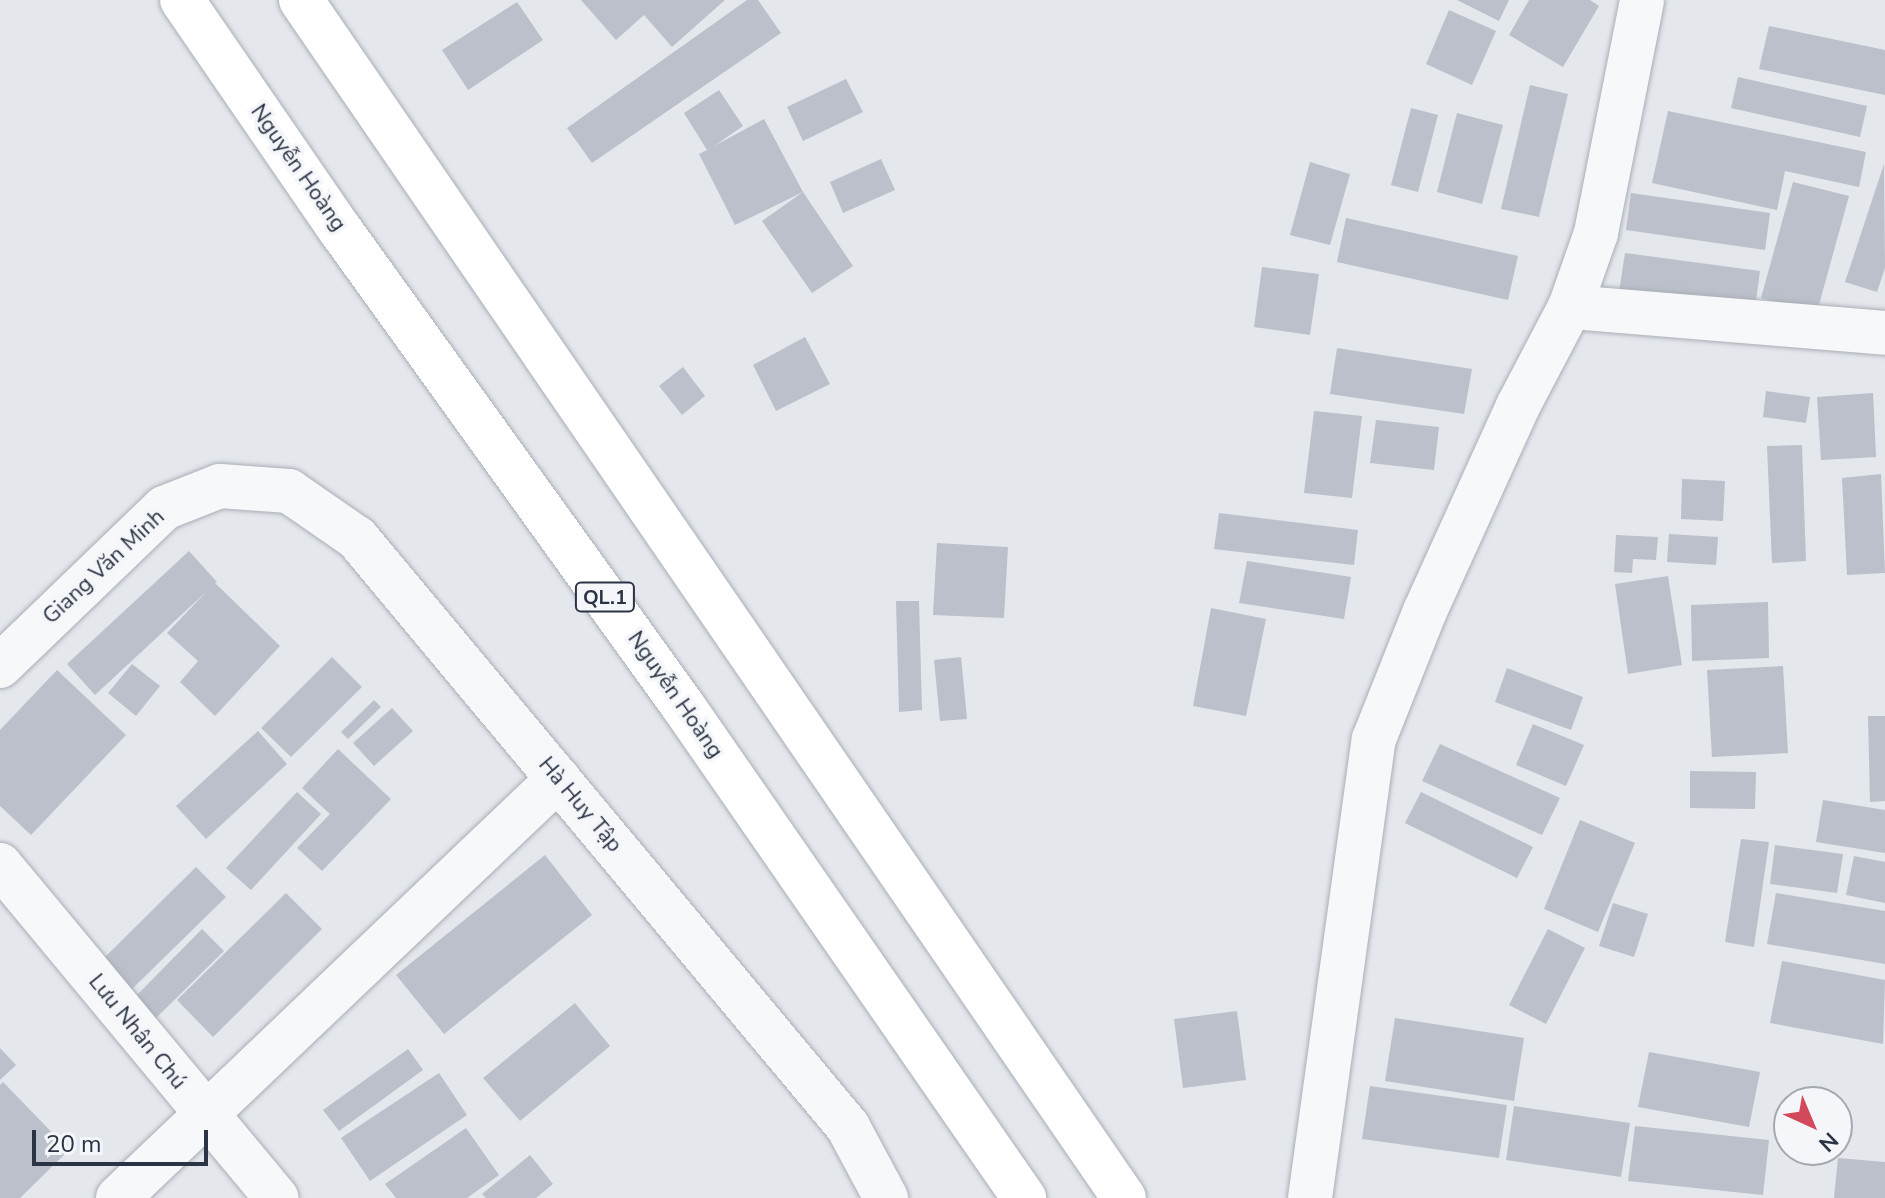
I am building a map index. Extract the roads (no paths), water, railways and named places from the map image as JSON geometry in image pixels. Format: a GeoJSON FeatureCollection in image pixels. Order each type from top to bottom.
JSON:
{"type":"FeatureCollection","features":[{"type":"Feature","properties":{"kind":"highway","name":"Nguyễn Hoàng"},"geometry":{"type":"LineString","coordinates":[[182,0],[341,231],[683,706],[1024,1198]]}},
{"type":"Feature","properties":{"kind":"highway"},"geometry":{"type":"LineString","coordinates":[[301,0],[1124,1198]]}},
{"type":"Feature","properties":{"kind":"street"},"geometry":{"type":"LineString","coordinates":[[1310,1198],[1374,739],[1425,611],[1505,433],[1570,307],[1596,233],[1642,0]]}},
{"type":"Feature","properties":{"kind":"street"},"geometry":{"type":"LineString","coordinates":[[1570,307],[1885,333]]}},
{"type":"Feature","properties":{"kind":"street","name":"Giang Văn Minh"},"geometry":{"type":"LineString","coordinates":[[0,666],[164,508],[220,486]]}},
{"type":"Feature","properties":{"kind":"street","name":"Hà Huy Tập"},"geometry":{"type":"LineString","coordinates":[[220,486],[289,491],[357,538],[848,1127],[886,1198]]}},
{"type":"Feature","properties":{"kind":"street"},"geometry":{"type":"LineString","coordinates":[[118,1198],[558,779]]}},
{"type":"Feature","properties":{"kind":"street","name":"Lưu Nhân Chú"},"geometry":{"type":"LineString","coordinates":[[0,865],[276,1198]]}}]}
